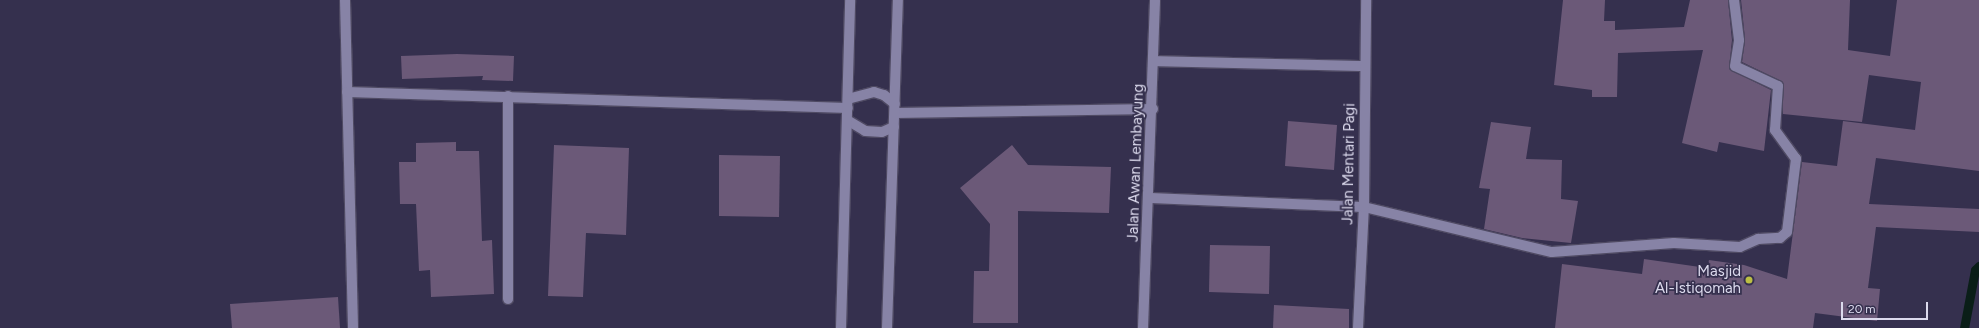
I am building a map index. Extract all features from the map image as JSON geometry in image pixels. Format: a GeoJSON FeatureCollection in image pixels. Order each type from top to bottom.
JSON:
{"type":"FeatureCollection","features":[{"type":"Feature","properties":{"kind":"street"},"geometry":{"type":"LineString","coordinates":[[345,0],[353,328]]}},
{"type":"Feature","properties":{"kind":"street"},"geometry":{"type":"LineString","coordinates":[[841,328],[850,0]]}},
{"type":"Feature","properties":{"kind":"street"},"geometry":{"type":"LineString","coordinates":[[887,328],[898,0]]}},
{"type":"Feature","properties":{"kind":"street","name":"Jalan Awan Lembayung"},"geometry":{"type":"LineString","coordinates":[[1143,328],[1150,198],[1155,61],[1155,0]]}},
{"type":"Feature","properties":{"kind":"street","name":"Jalan Mentari Pagi"},"geometry":{"type":"LineString","coordinates":[[1358,328],[1364,207],[1366,0]]}},
{"type":"Feature","properties":{"kind":"street"},"geometry":{"type":"LineString","coordinates":[[1150,198],[1364,207],[1552,252],[1674,243],[1740,247],[1758,239],[1780,238],[1787,232],[1796,159],[1775,130],[1778,86],[1735,66],[1739,40],[1734,0]]}},
{"type":"Feature","properties":{"kind":"street"},"geometry":{"type":"LineString","coordinates":[[1155,61],[1365,66]]}},
{"type":"Feature","properties":{"kind":"street"},"geometry":{"type":"LineString","coordinates":[[347,92],[848,103],[874,92],[884,95],[895,108],[1153,109]]}},
{"type":"Feature","properties":{"kind":"street"},"geometry":{"type":"LineString","coordinates":[[508,96],[508,299]]}},
{"type":"Feature","properties":{"kind":"street"},"geometry":{"type":"LineString","coordinates":[[847,120],[865,132],[882,132],[894,127]]}},
{"type":"Feature","properties":{"kind":"building"},"geometry":{"type":"Polygon","coordinates":[[[1563,0],[1605,0],[1604,21],[1615,21],[1615,30],[1684,27],[1690,0],[1728,0],[1732,40],[1729,69],[1771,90],[1764,151],[1719,142],[1717,152],[1682,143],[1703,50],[1618,53],[1617,97],[1592,97],[1592,90],[1554,85],[1563,0]]]}},
{"type":"Feature","properties":{"kind":"building"},"geometry":{"type":"Polygon","coordinates":[[[1741,0],[1850,0],[1848,50],[1890,56],[1897,0],[1979,0],[1979,171],[1876,158],[1869,204],[1979,209],[1979,232],[1876,227],[1868,288],[1880,289],[1877,321],[1815,313],[1813,328],[1555,328],[1562,264],[1642,274],[1644,259],[1707,268],[1709,260],[1744,265],[1787,279],[1802,162],[1837,166],[1843,121],[1915,130],[1921,82],[1869,75],[1862,122],[1783,114],[1783,82],[1742,62],[1745,39],[1741,0]]]}},
{"type":"Feature","properties":{"kind":"building"},"geometry":{"type":"Polygon","coordinates":[[[457,54],[514,56],[513,81],[482,80],[483,76],[402,79],[401,56],[457,54]]]}},
{"type":"Feature","properties":{"kind":"building"},"geometry":{"type":"Polygon","coordinates":[[[1288,121],[1337,125],[1334,170],[1285,166],[1288,121]]]}},
{"type":"Feature","properties":{"kind":"building"},"geometry":{"type":"Polygon","coordinates":[[[1491,122],[1531,127],[1526,159],[1562,160],[1561,199],[1578,201],[1571,243],[1522,238],[1484,229],[1490,189],[1479,188],[1491,122]]]}},
{"type":"Feature","properties":{"kind":"building"},"geometry":{"type":"Polygon","coordinates":[[[456,142],[456,151],[479,151],[482,241],[492,240],[494,294],[431,297],[430,270],[419,271],[416,204],[400,204],[399,162],[416,162],[416,143],[456,142]]]}},
{"type":"Feature","properties":{"kind":"building"},"geometry":{"type":"Polygon","coordinates":[[[554,145],[629,148],[626,235],[586,233],[583,297],[548,296],[554,145]]]}},
{"type":"Feature","properties":{"kind":"building"},"geometry":{"type":"Polygon","coordinates":[[[1012,145],[1028,165],[1111,167],[1109,213],[1018,211],[1018,323],[973,323],[974,271],[989,271],[990,224],[960,188],[1012,145]]]}},
{"type":"Feature","properties":{"kind":"building"},"geometry":{"type":"Polygon","coordinates":[[[719,155],[780,156],[779,217],[719,216],[719,155]]]}},
{"type":"Feature","properties":{"kind":"building"},"geometry":{"type":"Polygon","coordinates":[[[1210,245],[1270,246],[1269,294],[1209,292],[1210,245]]]}},
{"type":"Feature","properties":{"kind":"building"},"geometry":{"type":"Polygon","coordinates":[[[338,297],[340,328],[232,328],[230,304],[338,297]]]}},
{"type":"Feature","properties":{"kind":"building"},"geometry":{"type":"Polygon","coordinates":[[[1274,305],[1349,309],[1349,328],[1273,328],[1274,305]]]}},
{"type":"Feature","properties":{"kind":"waterway"},"geometry":{"type":"LineString","coordinates":[[1964,328],[1975,270],[1979,266]]}},
{"type":"Feature","properties":{"kind":"place","name":"Masjid Al-Istiqomah"},"geometry":{"type":"Point","coordinates":[1749,280]}}]}
